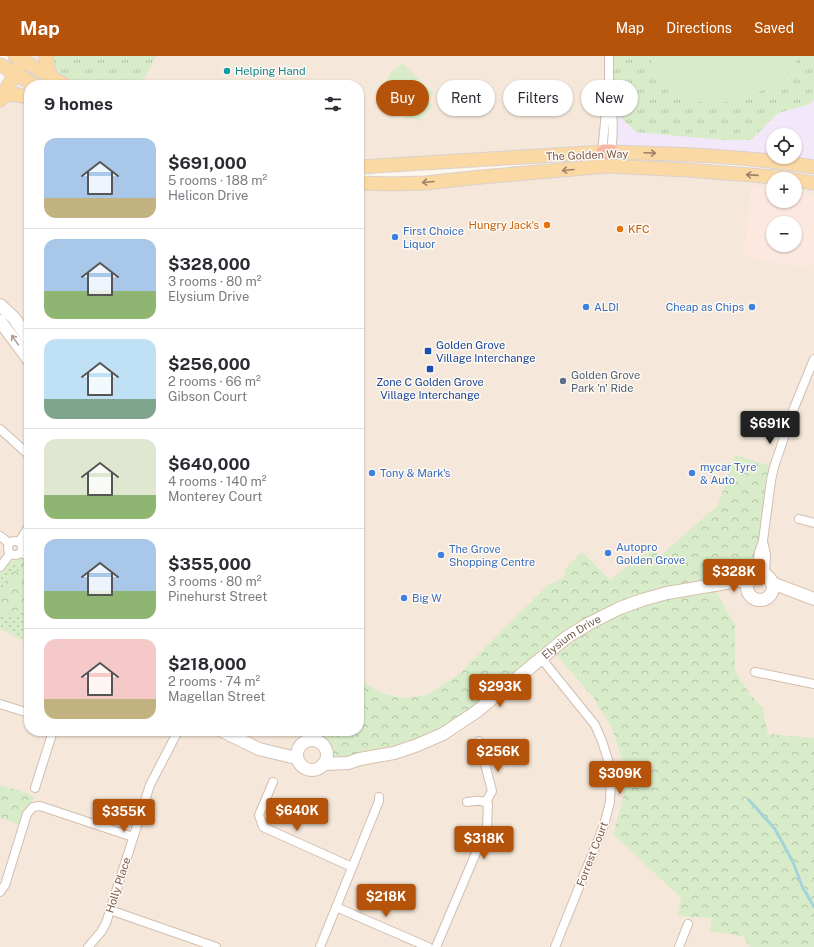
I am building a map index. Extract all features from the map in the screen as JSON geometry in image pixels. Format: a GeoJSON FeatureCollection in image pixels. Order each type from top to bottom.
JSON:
{"type":"FeatureCollection","features":[{"type":"Feature","properties":{"kind":"main road"},"geometry":{"type":"LineString","coordinates":[[46,56],[51,77]]}},
{"type":"Feature","properties":{"kind":"main road"},"geometry":{"type":"LineString","coordinates":[[1,99],[16,73],[21,57],[56,80]]}},
{"type":"Feature","properties":{"kind":"main road"},"geometry":{"type":"LineString","coordinates":[[2,63],[27,80]]}},
{"type":"Feature","properties":{"kind":"main road"},"geometry":{"type":"LineString","coordinates":[[1,99],[11,94],[24,96]]}},
{"type":"Feature","properties":{"kind":"main road","name":"The Golden Way"},"geometry":{"type":"LineString","coordinates":[[364,183],[419,183],[515,174],[607,157],[766,176]]}},
{"type":"Feature","properties":{"kind":"main road","name":"The Golden Way"},"geometry":{"type":"LineString","coordinates":[[364,167],[513,158],[726,157],[765,160],[814,167]]}},
{"type":"Feature","properties":{"kind":"main road"},"geometry":{"type":"LineString","coordinates":[[364,167],[435,171],[494,168],[515,174],[513,158]]}},
{"type":"Feature","properties":{"kind":"main road"},"geometry":{"type":"LineString","coordinates":[[802,181],[814,183]]}},
{"type":"Feature","properties":{"kind":"street"},"geometry":{"type":"LineString","coordinates":[[607,157],[603,142],[609,82],[609,56]]}},
{"type":"Feature","properties":{"kind":"street"},"geometry":{"type":"LineString","coordinates":[[0,305],[14,318],[24,333]]}},
{"type":"Feature","properties":{"kind":"street"},"geometry":{"type":"LineString","coordinates":[[0,321],[24,353]]}},
{"type":"Feature","properties":{"kind":"street"},"geometry":{"type":"LineString","coordinates":[[763,581],[759,552],[763,541],[771,480],[794,408],[814,359]]}},
{"type":"Feature","properties":{"kind":"street"},"geometry":{"type":"LineString","coordinates":[[0,429],[24,451]]}},
{"type":"Feature","properties":{"kind":"street"},"geometry":{"type":"LineString","coordinates":[[799,519],[814,523]]}},
{"type":"Feature","properties":{"kind":"street"},"geometry":{"type":"LineString","coordinates":[[19,542],[24,534]]}},
{"type":"Feature","properties":{"kind":"street"},"geometry":{"type":"LineString","coordinates":[[0,536],[8,543]]}},
{"type":"Feature","properties":{"kind":"street"},"geometry":{"type":"LineString","coordinates":[[8,543],[13,540],[19,542],[22,548],[21,552]]}},
{"type":"Feature","properties":{"kind":"street"},"geometry":{"type":"LineString","coordinates":[[8,543],[7,549],[10,554]]}},
{"type":"Feature","properties":{"kind":"street"},"geometry":{"type":"LineString","coordinates":[[10,554],[15,555],[21,552]]}},
{"type":"Feature","properties":{"kind":"street"},"geometry":{"type":"LineString","coordinates":[[0,567],[10,554]]}},
{"type":"Feature","properties":{"kind":"street"},"geometry":{"type":"LineString","coordinates":[[748,593],[747,588],[763,581],[809,597]]}},
{"type":"Feature","properties":{"kind":"street","name":"Elysium Drive"},"geometry":{"type":"LineString","coordinates":[[324,764],[348,763],[360,759],[405,750],[443,734],[476,712],[541,658],[579,630],[620,608],[667,593],[713,586],[763,581],[766,598],[762,600],[753,598],[748,593],[713,586]]}},
{"type":"Feature","properties":{"kind":"street","name":"Forrest Court"},"geometry":{"type":"LineString","coordinates":[[541,658],[596,726],[608,760],[611,780],[610,802],[604,825],[555,947]]}},
{"type":"Feature","properties":{"kind":"street"},"geometry":{"type":"LineString","coordinates":[[755,672],[814,684]]}},
{"type":"Feature","properties":{"kind":"street"},"geometry":{"type":"LineString","coordinates":[[0,704],[24,711]]}},
{"type":"Feature","properties":{"kind":"street"},"geometry":{"type":"LineString","coordinates":[[35,788],[51,736]]}},
{"type":"Feature","properties":{"kind":"street","name":"Holly Place"},"geometry":{"type":"LineString","coordinates":[[88,947],[101,932],[110,910],[150,785],[175,736]]}},
{"type":"Feature","properties":{"kind":"street"},"geometry":{"type":"LineString","coordinates":[[232,736],[259,749],[301,744],[311,739],[317,740],[325,748]]}},
{"type":"Feature","properties":{"kind":"street"},"geometry":{"type":"LineString","coordinates":[[250,736],[275,747],[301,744]]}},
{"type":"Feature","properties":{"kind":"street"},"geometry":{"type":"LineString","coordinates":[[301,744],[301,766],[306,769],[319,769],[326,760],[322,736]]}},
{"type":"Feature","properties":{"kind":"street"},"geometry":{"type":"LineString","coordinates":[[479,741],[492,791],[486,802]]}},
{"type":"Feature","properties":{"kind":"street","name":"Elysium Drive"},"geometry":{"type":"LineString","coordinates":[[325,748],[345,757],[360,759]]}},
{"type":"Feature","properties":{"kind":"street"},"geometry":{"type":"LineString","coordinates":[[272,782],[259,815],[263,827],[352,867]]}},
{"type":"Feature","properties":{"kind":"street"},"geometry":{"type":"LineString","coordinates":[[320,947],[379,801],[379,797]]}},
{"type":"Feature","properties":{"kind":"street"},"geometry":{"type":"LineString","coordinates":[[467,802],[486,802]]}},
{"type":"Feature","properties":{"kind":"street"},"geometry":{"type":"LineString","coordinates":[[436,947],[487,827],[489,806],[486,802]]}},
{"type":"Feature","properties":{"kind":"street"},"geometry":{"type":"LineString","coordinates":[[0,892],[5,885],[27,814],[33,808],[40,806],[133,837]]}},
{"type":"Feature","properties":{"kind":"street"},"geometry":{"type":"LineString","coordinates":[[336,907],[428,947]]}},
{"type":"Feature","properties":{"kind":"street"},"geometry":{"type":"LineString","coordinates":[[110,910],[213,947]]}},
{"type":"Feature","properties":{"kind":"street"},"geometry":{"type":"LineString","coordinates":[[679,947],[688,924]]}},
{"type":"Feature","properties":{"kind":"shaded area"},"geometry":{"type":"Polygon","coordinates":[[[26,56],[814,56],[814,167],[773,164],[802,164],[802,128],[766,128],[766,164],[607,152],[364,167],[364,80],[58,80],[26,56]]]}},
{"type":"Feature","properties":{"kind":"shaded area"},"geometry":{"type":"Polygon","coordinates":[[[609,56],[814,56],[814,168],[607,152],[608,116],[638,116],[638,80],[608,80],[609,56]]]}},
{"type":"Feature","properties":{"kind":"shaded area"},"geometry":{"type":"Polygon","coordinates":[[[16,73],[24,80],[24,736],[364,736],[364,183],[607,166],[766,178],[766,208],[802,208],[802,181],[814,183],[814,947],[0,947],[0,100],[16,73]]]}},
{"type":"Feature","properties":{"kind":"shaded area"},"geometry":{"type":"Polygon","coordinates":[[[751,187],[766,189],[766,208],[802,208],[802,194],[814,196],[814,264],[802,267],[744,256],[751,187]]]}},
{"type":"Feature","properties":{"kind":"green space"},"geometry":{"type":"Polygon","coordinates":[[[46,56],[156,56],[144,80],[57,80],[51,77],[46,56]]]}},
{"type":"Feature","properties":{"kind":"green space"},"geometry":{"type":"Polygon","coordinates":[[[609,56],[814,56],[814,100],[808,105],[778,113],[751,140],[722,140],[636,132],[619,116],[638,116],[638,80],[611,80],[609,56]]]}},
{"type":"Feature","properties":{"kind":"green space"},"geometry":{"type":"Polygon","coordinates":[[[649,56],[800,56],[791,68],[766,89],[735,101],[703,103],[671,93],[655,71],[649,56]]]}},
{"type":"Feature","properties":{"kind":"green space"},"geometry":{"type":"Polygon","coordinates":[[[403,64],[420,80],[387,80],[392,71],[403,64]]]}},
{"type":"Feature","properties":{"kind":"green space"},"geometry":{"type":"Polygon","coordinates":[[[429,89],[434,94],[429,99],[429,89]]]}},
{"type":"Feature","properties":{"kind":"green space"},"geometry":{"type":"Polygon","coordinates":[[[429,103],[433,106],[429,110],[429,103]]]}},
{"type":"Feature","properties":{"kind":"green space"},"geometry":{"type":"Polygon","coordinates":[[[403,116],[424,116],[418,122],[414,118],[406,119],[403,116]]]}},
{"type":"Feature","properties":{"kind":"green space"},"geometry":{"type":"Polygon","coordinates":[[[735,455],[774,467],[756,575],[713,586],[735,625],[735,670],[749,693],[762,707],[768,734],[814,738],[814,947],[750,947],[743,936],[710,931],[712,918],[678,916],[681,898],[613,834],[623,799],[623,762],[612,728],[593,697],[552,650],[447,731],[360,759],[327,755],[322,736],[364,736],[364,682],[379,692],[401,698],[427,695],[458,675],[547,586],[564,577],[565,569],[582,552],[610,580],[643,554],[655,551],[660,556],[717,506],[735,455]]]}},
{"type":"Feature","properties":{"kind":"green space"},"geometry":{"type":"Polygon","coordinates":[[[24,558],[24,641],[0,629],[0,574],[11,561],[24,558]]]}},
{"type":"Feature","properties":{"kind":"green space"},"geometry":{"type":"Polygon","coordinates":[[[19,563],[24,567],[24,572],[14,570],[0,590],[0,579],[13,564],[19,563]]]}},
{"type":"Feature","properties":{"kind":"green space"},"geometry":{"type":"Polygon","coordinates":[[[0,612],[12,618],[19,613],[24,612],[24,638],[0,626],[0,612]]]}},
{"type":"Feature","properties":{"kind":"green space"},"geometry":{"type":"Polygon","coordinates":[[[0,785],[24,792],[34,797],[23,826],[0,818],[0,785]]]}},
{"type":"Feature","properties":{"kind":"waterway"},"geometry":{"type":"LineString","coordinates":[[749,800],[775,829],[793,862],[802,886],[814,907]]}},
{"type":"Feature","properties":{"kind":"place","name":"Helping Hand"},"geometry":{"type":"Point","coordinates":[227,71]}},
{"type":"Feature","properties":{"kind":"place","name":"Hungry Jack's"},"geometry":{"type":"Point","coordinates":[547,225]}},
{"type":"Feature","properties":{"kind":"place","name":"KFC"},"geometry":{"type":"Point","coordinates":[620,229]}},
{"type":"Feature","properties":{"kind":"place","name":"First Choice Liquor"},"geometry":{"type":"Point","coordinates":[395,237]}},
{"type":"Feature","properties":{"kind":"place","name":"ALDI"},"geometry":{"type":"Point","coordinates":[586,307]}},
{"type":"Feature","properties":{"kind":"place","name":"Cheap as Chips"},"geometry":{"type":"Point","coordinates":[752,307]}},
{"type":"Feature","properties":{"kind":"place","name":"Golden Grove Village Interchange"},"geometry":{"type":"Point","coordinates":[428,351]}},
{"type":"Feature","properties":{"kind":"place","name":"Zone C Golden Grove Village Interchange"},"geometry":{"type":"Point","coordinates":[430,369]}},
{"type":"Feature","properties":{"kind":"place","name":"Golden Grove Park 'n' Ride"},"geometry":{"type":"Point","coordinates":[563,381]}},
{"type":"Feature","properties":{"kind":"place","name":"Tony & Mark's"},"geometry":{"type":"Point","coordinates":[372,473]}},
{"type":"Feature","properties":{"kind":"place","name":"mycar Tyre & Auto"},"geometry":{"type":"Point","coordinates":[692,473]}},
{"type":"Feature","properties":{"kind":"place","name":"Autopro Golden Grove"},"geometry":{"type":"Point","coordinates":[608,553]}},
{"type":"Feature","properties":{"kind":"place","name":"The Grove Shopping Centre"},"geometry":{"type":"Point","coordinates":[441,555]}},
{"type":"Feature","properties":{"kind":"place","name":"Big W"},"geometry":{"type":"Point","coordinates":[404,598]}}]}
